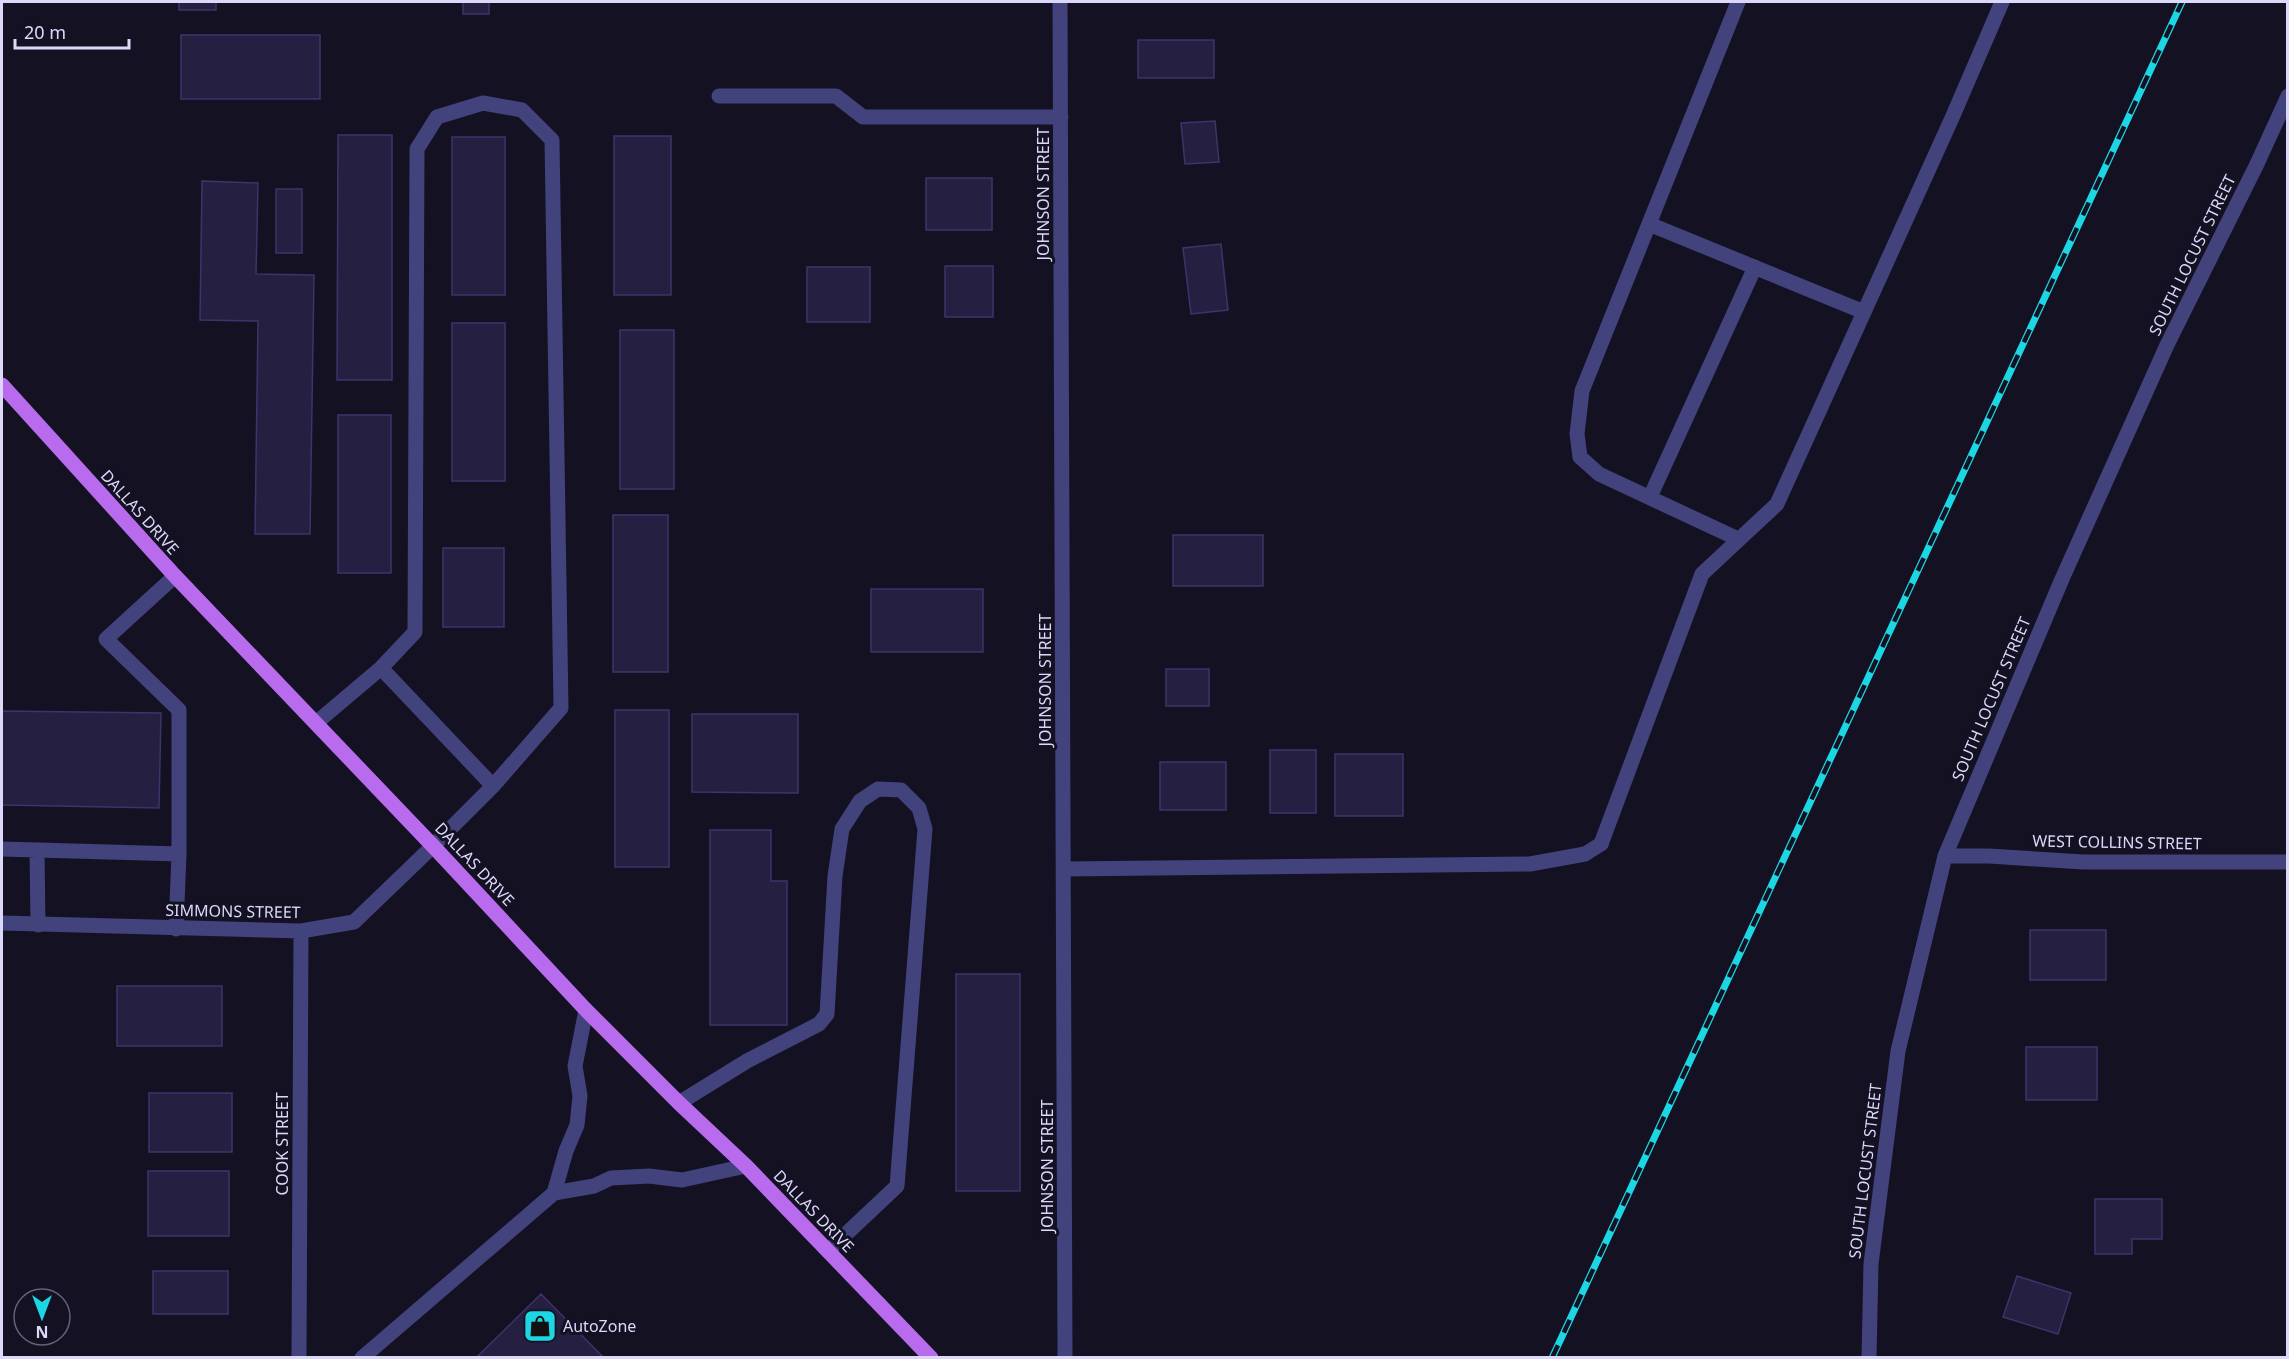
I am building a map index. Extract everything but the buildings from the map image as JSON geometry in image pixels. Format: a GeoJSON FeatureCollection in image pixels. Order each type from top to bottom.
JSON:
{"type":"FeatureCollection","features":[{"type":"Feature","properties":{"kind":"main road","name":"DALLAS DRIVE"},"geometry":{"type":"LineString","coordinates":[[2,386],[175,576],[586,1010],[746,1166],[932,1358]]}},
{"type":"Feature","properties":{"kind":"street","name":"JOHNSON STREET"},"geometry":{"type":"LineString","coordinates":[[1060,2],[1065,1358]]}},
{"type":"Feature","properties":{"kind":"street"},"geometry":{"type":"LineString","coordinates":[[1738,2],[1582,391],[1577,434],[1580,458],[1599,474],[1738,538]]}},
{"type":"Feature","properties":{"kind":"street"},"geometry":{"type":"LineString","coordinates":[[1064,869],[1530,864],[1585,854],[1601,844],[1702,574],[1777,504],[2002,2]]}},
{"type":"Feature","properties":{"kind":"street"},"geometry":{"type":"LineString","coordinates":[[719,96],[836,96],[863,117],[1061,117]]}},
{"type":"Feature","properties":{"kind":"street","name":"SOUTH LOCUST STREET"},"geometry":{"type":"LineString","coordinates":[[1869,1358],[1871,1264],[1898,1051],[1945,856],[2061,579],[2167,345],[2257,164],[2288,96]]}},
{"type":"Feature","properties":{"kind":"street","name":"SIMMONS STREET"},"geometry":{"type":"LineString","coordinates":[[2,923],[301,931],[354,922],[493,786],[561,708],[552,140],[522,110],[483,103],[437,117],[417,149],[415,632],[381,668],[316,723]]}},
{"type":"Feature","properties":{"kind":"street"},"geometry":{"type":"LineString","coordinates":[[1649,224],[1864,312]]}},
{"type":"Feature","properties":{"kind":"street"},"geometry":{"type":"LineString","coordinates":[[1650,497],[1755,267]]}},
{"type":"Feature","properties":{"kind":"street"},"geometry":{"type":"LineString","coordinates":[[175,576],[106,639],[179,710],[179,854],[176,928]]}},
{"type":"Feature","properties":{"kind":"street"},"geometry":{"type":"LineString","coordinates":[[381,668],[493,786]]}},
{"type":"Feature","properties":{"kind":"street"},"geometry":{"type":"LineString","coordinates":[[679,1103],[747,1061],[819,1024],[827,1014],[835,876],[842,829],[860,801],[878,789],[901,790],[919,808],[925,829],[897,1186],[828,1251]]}},
{"type":"Feature","properties":{"kind":"street"},"geometry":{"type":"LineString","coordinates":[[2,849],[179,854]]}},
{"type":"Feature","properties":{"kind":"street"},"geometry":{"type":"LineString","coordinates":[[37,850],[38,925]]}},
{"type":"Feature","properties":{"kind":"street","name":"WEST COLLINS STREET"},"geometry":{"type":"LineString","coordinates":[[1945,856],[1989,856],[2083,862],[2288,862]]}},
{"type":"Feature","properties":{"kind":"street","name":"COOK STREET"},"geometry":{"type":"LineString","coordinates":[[298,1358],[301,931]]}},
{"type":"Feature","properties":{"kind":"street"},"geometry":{"type":"LineString","coordinates":[[554,1193],[566,1151],[577,1125],[580,1096],[574,1066],[586,1010]]}},
{"type":"Feature","properties":{"kind":"street"},"geometry":{"type":"LineString","coordinates":[[362,1358],[554,1193],[594,1186],[610,1178],[649,1176],[682,1180],[746,1166]]}},
{"type":"Feature","properties":{"kind":"railway"},"geometry":{"type":"LineString","coordinates":[[1552,1358],[2182,2]]}},
{"type":"Feature","properties":{"kind":"place","name":"AutoZone"},"geometry":{"type":"Point","coordinates":[540,1326]}}]}
